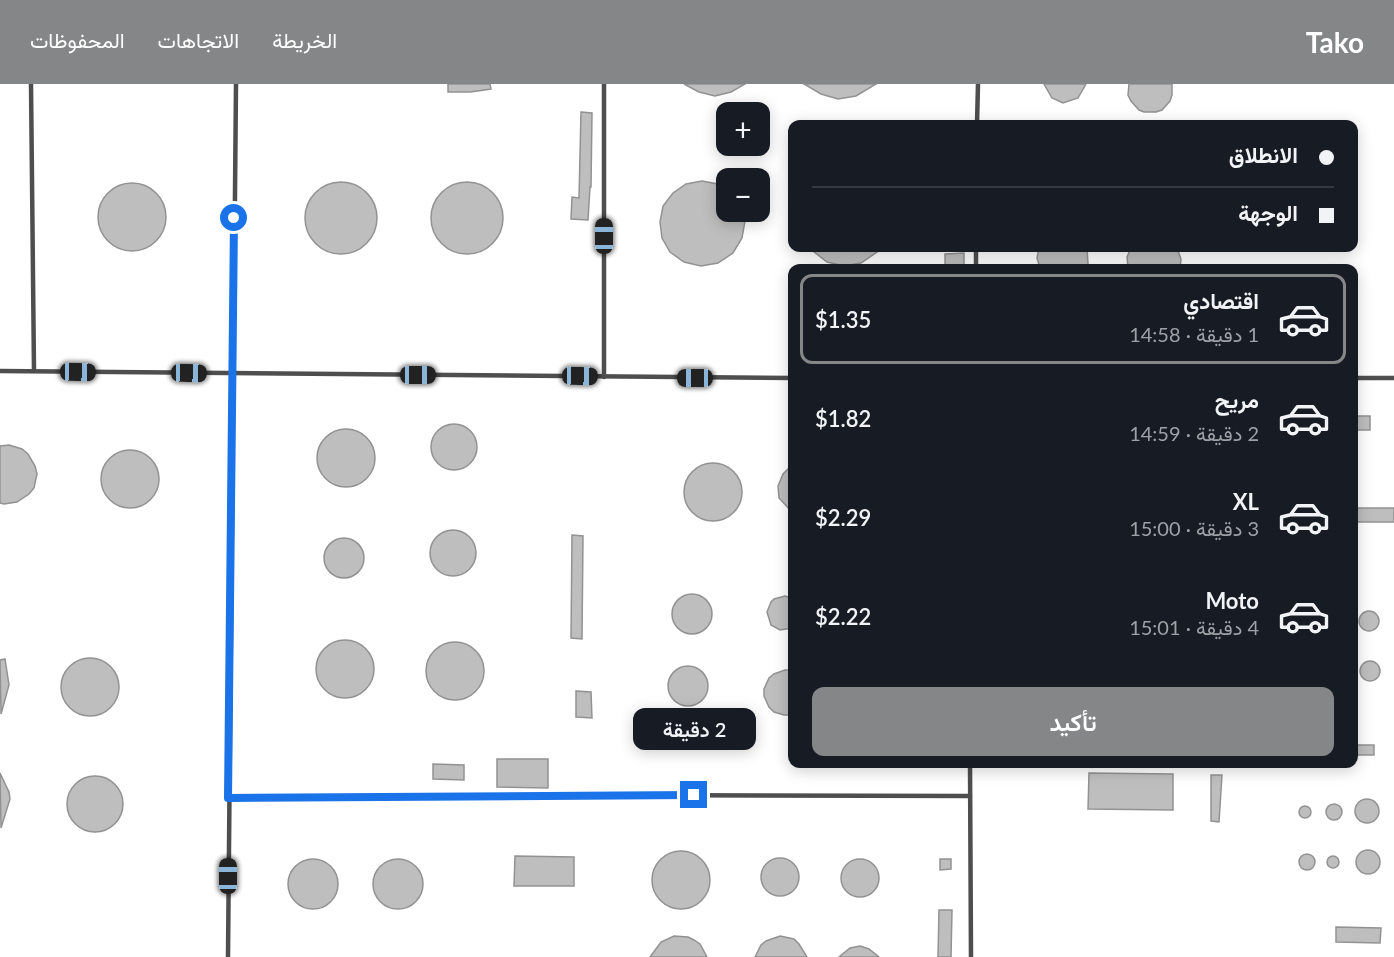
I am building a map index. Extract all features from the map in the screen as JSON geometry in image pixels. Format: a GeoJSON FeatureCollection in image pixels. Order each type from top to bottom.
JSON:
{"type":"FeatureCollection","features":[{"type":"Feature","properties":{"kind":"lane"},"geometry":{"type":"LineString","coordinates":[[31,84],[34,371]]}},
{"type":"Feature","properties":{"kind":"lane"},"geometry":{"type":"LineString","coordinates":[[228,957],[236,84]]}},
{"type":"Feature","properties":{"kind":"lane"},"geometry":{"type":"LineString","coordinates":[[604,84],[604,377]]}},
{"type":"Feature","properties":{"kind":"lane"},"geometry":{"type":"LineString","coordinates":[[977,120],[978,84]]}},
{"type":"Feature","properties":{"kind":"lane"},"geometry":{"type":"LineString","coordinates":[[0,371],[788,378]]}},
{"type":"Feature","properties":{"kind":"lane"},"geometry":{"type":"LineString","coordinates":[[1358,378],[1394,378]]}},
{"type":"Feature","properties":{"kind":"lane"},"geometry":{"type":"LineString","coordinates":[[970,768],[971,957]]}},
{"type":"Feature","properties":{"kind":"lane"},"geometry":{"type":"LineString","coordinates":[[228,798],[602,795],[970,796]]}},
{"type":"Feature","properties":{"kind":"building"},"geometry":{"type":"Polygon","coordinates":[[[448,84],[490,84],[491,89],[448,92],[448,84]]]}},
{"type":"Feature","properties":{"kind":"building"},"geometry":{"type":"Polygon","coordinates":[[[684,84],[745,84],[731,92],[715,96],[699,92],[684,84]]]}},
{"type":"Feature","properties":{"kind":"building"},"geometry":{"type":"Polygon","coordinates":[[[804,84],[876,84],[856,96],[838,99],[821,94],[804,84]]]}},
{"type":"Feature","properties":{"kind":"building"},"geometry":{"type":"Polygon","coordinates":[[[1044,84],[1086,84],[1078,98],[1063,103],[1052,98],[1044,84]]]}},
{"type":"Feature","properties":{"kind":"building"},"geometry":{"type":"Polygon","coordinates":[[[1129,84],[1172,84],[1170,101],[1162,110],[1156,112],[1139,110],[1128,95],[1129,84]]]}},
{"type":"Feature","properties":{"kind":"building"},"geometry":{"type":"Polygon","coordinates":[[[581,112],[592,113],[588,220],[571,219],[572,197],[579,198],[581,112]]]}},
{"type":"Feature","properties":{"kind":"building"},"geometry":{"type":"Polygon","coordinates":[[[702,181],[716,184],[716,222],[745,222],[742,238],[733,253],[718,263],[701,266],[684,262],[670,252],[662,238],[660,222],[663,206],[673,193],[686,184],[702,181]]]}},
{"type":"Feature","properties":{"kind":"building"},"geometry":{"type":"Polygon","coordinates":[[[334,182],[348,182],[367,192],[377,211],[377,225],[367,244],[348,254],[334,254],[315,244],[305,225],[305,211],[315,192],[334,182]]]}},
{"type":"Feature","properties":{"kind":"building"},"geometry":{"type":"Polygon","coordinates":[[[474,182],[493,192],[501,204],[503,218],[501,232],[493,244],[481,252],[460,254],[441,244],[433,232],[431,211],[441,192],[453,184],[474,182]]]}},
{"type":"Feature","properties":{"kind":"building"},"geometry":{"type":"Polygon","coordinates":[[[132,183],[145,185],[156,193],[164,204],[166,217],[164,230],[156,241],[145,249],[132,251],[119,249],[108,241],[100,230],[98,217],[100,204],[108,193],[119,185],[132,183]]]}},
{"type":"Feature","properties":{"kind":"building"},"geometry":{"type":"Polygon","coordinates":[[[814,252],[877,252],[861,263],[827,262],[814,252]]]}},
{"type":"Feature","properties":{"kind":"building"},"geometry":{"type":"Polygon","coordinates":[[[1038,252],[1087,252],[1088,264],[1039,264],[1038,252]]]}},
{"type":"Feature","properties":{"kind":"building"},"geometry":{"type":"Polygon","coordinates":[[[1129,252],[1178,252],[1181,259],[1180,264],[1128,264],[1129,252]]]}},
{"type":"Feature","properties":{"kind":"building"},"geometry":{"type":"Polygon","coordinates":[[[964,253],[964,264],[945,264],[945,254],[964,253]]]}},
{"type":"Feature","properties":{"kind":"building"},"geometry":{"type":"Polygon","coordinates":[[[1358,416],[1370,416],[1370,430],[1358,430],[1358,416]]]}},
{"type":"Feature","properties":{"kind":"building"},"geometry":{"type":"Polygon","coordinates":[[[454,424],[470,431],[477,447],[470,463],[454,470],[438,463],[431,447],[438,431],[454,424]]]}},
{"type":"Feature","properties":{"kind":"building"},"geometry":{"type":"Polygon","coordinates":[[[340,429],[352,429],[367,437],[375,452],[375,464],[367,479],[352,487],[340,487],[325,479],[317,464],[317,452],[325,437],[340,429]]]}},
{"type":"Feature","properties":{"kind":"building"},"geometry":{"type":"Polygon","coordinates":[[[9,445],[22,449],[28,454],[37,474],[34,488],[29,494],[17,502],[4,504],[0,503],[0,446],[9,445]]]}},
{"type":"Feature","properties":{"kind":"building"},"geometry":{"type":"Polygon","coordinates":[[[124,450],[136,450],[151,458],[159,473],[159,485],[151,500],[136,508],[124,508],[109,500],[101,485],[101,473],[109,458],[124,450]]]}},
{"type":"Feature","properties":{"kind":"building"},"geometry":{"type":"Polygon","coordinates":[[[707,463],[719,463],[734,471],[742,486],[742,498],[734,513],[719,521],[707,521],[692,513],[684,498],[684,486],[692,471],[707,463]]]}},
{"type":"Feature","properties":{"kind":"building"},"geometry":{"type":"Polygon","coordinates":[[[788,469],[788,508],[779,498],[778,486],[788,469]]]}},
{"type":"Feature","properties":{"kind":"building"},"geometry":{"type":"Polygon","coordinates":[[[1358,508],[1394,508],[1394,522],[1358,522],[1358,508]]]}},
{"type":"Feature","properties":{"kind":"building"},"geometry":{"type":"Polygon","coordinates":[[[453,530],[469,537],[476,553],[469,569],[453,576],[437,569],[430,553],[437,537],[453,530]]]}},
{"type":"Feature","properties":{"kind":"building"},"geometry":{"type":"Polygon","coordinates":[[[572,535],[583,536],[582,639],[571,638],[572,535]]]}},
{"type":"Feature","properties":{"kind":"building"},"geometry":{"type":"Polygon","coordinates":[[[344,538],[358,544],[364,558],[358,572],[344,578],[330,572],[324,558],[330,544],[344,538]]]}},
{"type":"Feature","properties":{"kind":"building"},"geometry":{"type":"Polygon","coordinates":[[[692,594],[706,600],[712,614],[706,628],[692,634],[678,628],[672,614],[678,600],[692,594]]]}},
{"type":"Feature","properties":{"kind":"building"},"geometry":{"type":"Polygon","coordinates":[[[788,597],[788,629],[780,630],[771,625],[767,612],[774,599],[788,597]]]}},
{"type":"Feature","properties":{"kind":"building"},"geometry":{"type":"Polygon","coordinates":[[[1369,611],[1376,614],[1379,621],[1376,628],[1369,631],[1362,628],[1359,621],[1362,614],[1369,611]]]}},
{"type":"Feature","properties":{"kind":"building"},"geometry":{"type":"Polygon","coordinates":[[[339,640],[351,640],[366,648],[374,663],[374,675],[366,690],[351,698],[339,698],[324,690],[316,675],[316,663],[324,648],[339,640]]]}},
{"type":"Feature","properties":{"kind":"building"},"geometry":{"type":"Polygon","coordinates":[[[449,642],[461,642],[476,650],[484,665],[484,677],[476,692],[461,700],[449,700],[434,692],[426,677],[426,665],[434,650],[449,642]]]}},
{"type":"Feature","properties":{"kind":"building"},"geometry":{"type":"Polygon","coordinates":[[[84,658],[96,658],[111,666],[119,681],[119,693],[111,708],[96,716],[84,716],[69,708],[61,693],[61,681],[69,666],[84,658]]]}},
{"type":"Feature","properties":{"kind":"building"},"geometry":{"type":"Polygon","coordinates":[[[5,659],[9,685],[1,714],[0,660],[5,659]]]}},
{"type":"Feature","properties":{"kind":"building"},"geometry":{"type":"Polygon","coordinates":[[[1366,661],[1374,661],[1380,667],[1380,675],[1374,681],[1366,681],[1360,675],[1360,667],[1366,661]]]}},
{"type":"Feature","properties":{"kind":"building"},"geometry":{"type":"Polygon","coordinates":[[[688,666],[702,672],[708,686],[702,700],[688,706],[674,700],[668,686],[674,672],[688,666]]]}},
{"type":"Feature","properties":{"kind":"building"},"geometry":{"type":"Polygon","coordinates":[[[788,670],[788,715],[774,712],[764,696],[764,689],[769,678],[788,670]]]}},
{"type":"Feature","properties":{"kind":"building"},"geometry":{"type":"Polygon","coordinates":[[[576,691],[591,692],[592,718],[576,717],[576,691]]]}},
{"type":"Feature","properties":{"kind":"building"},"geometry":{"type":"Polygon","coordinates":[[[1358,745],[1374,745],[1374,755],[1358,755],[1358,745]]]}},
{"type":"Feature","properties":{"kind":"building"},"geometry":{"type":"Polygon","coordinates":[[[497,759],[548,759],[548,788],[497,787],[497,759]]]}},
{"type":"Feature","properties":{"kind":"building"},"geometry":{"type":"Polygon","coordinates":[[[433,764],[464,765],[464,780],[433,779],[433,764]]]}},
{"type":"Feature","properties":{"kind":"building"},"geometry":{"type":"Polygon","coordinates":[[[0,773],[10,799],[1,828],[0,773]]]}},
{"type":"Feature","properties":{"kind":"building"},"geometry":{"type":"Polygon","coordinates":[[[1089,773],[1173,774],[1173,810],[1088,809],[1089,773]]]}},
{"type":"Feature","properties":{"kind":"building"},"geometry":{"type":"Polygon","coordinates":[[[1211,775],[1222,775],[1219,822],[1211,821],[1211,775]]]}},
{"type":"Feature","properties":{"kind":"building"},"geometry":{"type":"Polygon","coordinates":[[[89,776],[101,776],[111,780],[119,788],[123,804],[119,820],[111,828],[101,832],[89,832],[79,828],[71,820],[67,810],[67,798],[71,788],[79,780],[89,776]]]}},
{"type":"Feature","properties":{"kind":"building"},"geometry":{"type":"Polygon","coordinates":[[[1367,799],[1372,800],[1378,806],[1378,816],[1372,822],[1367,823],[1362,822],[1356,816],[1355,811],[1356,806],[1362,800],[1367,799]]]}},
{"type":"Feature","properties":{"kind":"building"},"geometry":{"type":"Polygon","coordinates":[[[1334,804],[1340,806],[1342,812],[1340,818],[1334,820],[1328,818],[1326,812],[1328,806],[1334,804]]]}},
{"type":"Feature","properties":{"kind":"building"},"geometry":{"type":"Polygon","coordinates":[[[1307,806],[1311,812],[1307,818],[1303,818],[1299,810],[1307,806]]]}},
{"type":"Feature","properties":{"kind":"building"},"geometry":{"type":"Polygon","coordinates":[[[1368,850],[1373,851],[1379,857],[1379,867],[1373,873],[1368,874],[1363,873],[1357,867],[1356,862],[1357,857],[1363,851],[1368,850]]]}},
{"type":"Feature","properties":{"kind":"building"},"geometry":{"type":"Polygon","coordinates":[[[675,851],[687,851],[702,859],[710,874],[710,886],[702,901],[687,909],[675,909],[660,901],[652,886],[652,874],[660,859],[675,851]]]}},
{"type":"Feature","properties":{"kind":"building"},"geometry":{"type":"Polygon","coordinates":[[[1307,854],[1313,856],[1315,862],[1313,868],[1307,870],[1301,868],[1299,862],[1301,856],[1307,854]]]}},
{"type":"Feature","properties":{"kind":"building"},"geometry":{"type":"Polygon","coordinates":[[[515,856],[574,857],[574,886],[514,886],[515,856]]]}},
{"type":"Feature","properties":{"kind":"building"},"geometry":{"type":"Polygon","coordinates":[[[1335,856],[1339,862],[1335,868],[1331,868],[1327,860],[1335,856]]]}},
{"type":"Feature","properties":{"kind":"building"},"geometry":{"type":"Polygon","coordinates":[[[780,858],[793,864],[799,877],[793,890],[780,896],[767,890],[761,877],[767,864],[780,858]]]}},
{"type":"Feature","properties":{"kind":"building"},"geometry":{"type":"Polygon","coordinates":[[[308,859],[318,859],[331,866],[338,879],[338,889],[331,902],[318,909],[308,909],[299,905],[292,898],[288,889],[288,879],[292,870],[299,863],[308,859]]]}},
{"type":"Feature","properties":{"kind":"building"},"geometry":{"type":"Polygon","coordinates":[[[393,859],[403,859],[416,866],[423,879],[423,889],[416,902],[403,909],[393,909],[384,905],[377,898],[373,889],[373,879],[377,870],[384,863],[393,859]]]}},
{"type":"Feature","properties":{"kind":"building"},"geometry":{"type":"Polygon","coordinates":[[[860,859],[873,865],[879,878],[873,891],[860,897],[847,891],[841,878],[847,865],[860,859]]]}},
{"type":"Feature","properties":{"kind":"building"},"geometry":{"type":"Polygon","coordinates":[[[940,859],[951,859],[951,869],[940,870],[940,859]]]}},
{"type":"Feature","properties":{"kind":"building"},"geometry":{"type":"Polygon","coordinates":[[[939,910],[952,910],[951,957],[938,957],[939,910]]]}},
{"type":"Feature","properties":{"kind":"building"},"geometry":{"type":"Polygon","coordinates":[[[1336,927],[1381,928],[1380,943],[1336,942],[1336,927]]]}},
{"type":"Feature","properties":{"kind":"building"},"geometry":{"type":"Polygon","coordinates":[[[674,936],[694,940],[700,944],[707,957],[650,957],[661,942],[674,936]]]}},
{"type":"Feature","properties":{"kind":"building"},"geometry":{"type":"Polygon","coordinates":[[[780,936],[794,939],[807,957],[755,957],[761,945],[780,936]]]}},
{"type":"Feature","properties":{"kind":"building"},"geometry":{"type":"Polygon","coordinates":[[[860,946],[869,949],[879,957],[839,957],[850,948],[860,946]]]}},
{"type":"Feature","properties":{"kind":"route"},"geometry":{"type":"LineString","coordinates":[[234,218],[228,798],[694,795]]}}]}
